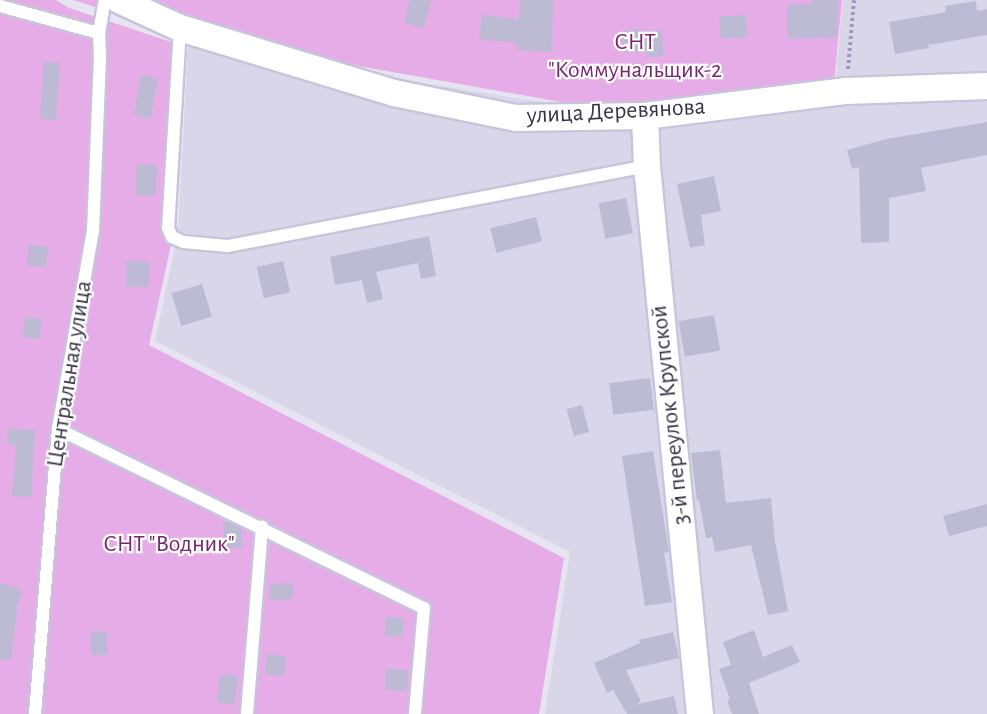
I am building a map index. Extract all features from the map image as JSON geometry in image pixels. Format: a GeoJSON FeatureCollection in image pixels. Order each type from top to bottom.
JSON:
{"type":"FeatureCollection","features":[{"type":"Feature","properties":{"kind":"street","name":"улица Деревянова"},"geometry":{"type":"LineString","coordinates":[[119,0],[180,28],[394,93],[516,118],[645,116],[846,91],[987,86]]}},
{"type":"Feature","properties":{"kind":"street","name":"3-й переулок Крупской"},"geometry":{"type":"LineString","coordinates":[[645,116],[647,166],[700,714]]}},
{"type":"Feature","properties":{"kind":"lane","name":"Центральная улица"},"geometry":{"type":"LineString","coordinates":[[35,714],[58,429],[93,231],[99,33],[105,0]]}},
{"type":"Feature","properties":{"kind":"lane"},"geometry":{"type":"LineString","coordinates":[[0,6],[99,33]]}},
{"type":"Feature","properties":{"kind":"lane"},"geometry":{"type":"LineString","coordinates":[[180,28],[168,228],[172,237],[183,242],[228,246],[647,166]]}},
{"type":"Feature","properties":{"kind":"lane"},"geometry":{"type":"LineString","coordinates":[[58,429],[424,608],[416,714]]}},
{"type":"Feature","properties":{"kind":"lane"},"geometry":{"type":"LineString","coordinates":[[247,714],[262,527]]}},
{"type":"Feature","properties":{"kind":"path"},"geometry":{"type":"LineString","coordinates":[[846,91],[854,0]]}},
{"type":"Feature","properties":{"kind":"shaded area"},"geometry":{"type":"Polygon","coordinates":[[[843,0],[987,0],[987,714],[545,714],[570,552],[155,341],[178,233],[188,44],[636,118],[835,85],[843,0]]]}},
{"type":"Feature","properties":{"kind":"green space","name":"СНТ \"Водник\""},"geometry":{"type":"Polygon","coordinates":[[[0,0],[56,0],[69,8],[174,43],[173,236],[149,345],[564,558],[539,714],[0,714],[0,0]]]}},
{"type":"Feature","properties":{"kind":"green space","name":"СНТ \"Коммунальщик-2"},"geometry":{"type":"Polygon","coordinates":[[[73,0],[842,0],[834,83],[634,115],[185,35],[73,0]]]}},
{"type":"Feature","properties":{"kind":"building"},"geometry":{"type":"Polygon","coordinates":[[[410,0],[431,0],[424,28],[404,23],[410,0]]]}},
{"type":"Feature","properties":{"kind":"building"},"geometry":{"type":"Polygon","coordinates":[[[520,0],[554,0],[551,52],[517,50],[518,43],[479,39],[482,15],[519,19],[520,0]]]}},
{"type":"Feature","properties":{"kind":"building"},"geometry":{"type":"Polygon","coordinates":[[[812,0],[838,0],[837,37],[788,39],[787,5],[812,4],[812,0]]]}},
{"type":"Feature","properties":{"kind":"building"},"geometry":{"type":"Polygon","coordinates":[[[976,1],[977,11],[987,9],[987,35],[928,45],[929,48],[895,54],[889,22],[946,12],[945,6],[976,1]]]}},
{"type":"Feature","properties":{"kind":"building"},"geometry":{"type":"Polygon","coordinates":[[[746,15],[747,37],[720,38],[719,16],[746,15]]]}},
{"type":"Feature","properties":{"kind":"building"},"geometry":{"type":"Polygon","coordinates":[[[641,29],[641,32],[661,30],[664,56],[647,57],[647,51],[624,53],[622,31],[641,29]]]}},
{"type":"Feature","properties":{"kind":"building"},"geometry":{"type":"Polygon","coordinates":[[[44,62],[60,63],[56,120],[40,119],[44,62]]]}},
{"type":"Feature","properties":{"kind":"building"},"geometry":{"type":"Polygon","coordinates":[[[141,75],[158,78],[151,118],[134,115],[141,75]]]}},
{"type":"Feature","properties":{"kind":"building"},"geometry":{"type":"Polygon","coordinates":[[[987,122],[987,155],[921,168],[926,191],[889,198],[889,242],[861,243],[859,167],[852,169],[847,150],[886,139],[987,122]]]}},
{"type":"Feature","properties":{"kind":"building"},"geometry":{"type":"Polygon","coordinates":[[[137,164],[157,165],[155,196],[135,195],[137,164]]]}},
{"type":"Feature","properties":{"kind":"building"},"geometry":{"type":"Polygon","coordinates":[[[714,176],[721,211],[701,215],[705,245],[690,248],[677,184],[714,176]]]}},
{"type":"Feature","properties":{"kind":"building"},"geometry":{"type":"Polygon","coordinates":[[[626,198],[633,233],[605,239],[599,203],[626,198]]]}},
{"type":"Feature","properties":{"kind":"building"},"geometry":{"type":"Polygon","coordinates":[[[536,217],[542,241],[496,253],[490,228],[536,217]]]}},
{"type":"Feature","properties":{"kind":"building"},"geometry":{"type":"Polygon","coordinates":[[[429,236],[436,276],[421,279],[418,263],[376,272],[383,299],[367,303],[362,280],[335,285],[330,257],[429,236]]]}},
{"type":"Feature","properties":{"kind":"building"},"geometry":{"type":"Polygon","coordinates":[[[29,245],[48,247],[46,267],[27,265],[29,245]]]}},
{"type":"Feature","properties":{"kind":"building"},"geometry":{"type":"Polygon","coordinates":[[[126,261],[149,261],[149,287],[126,287],[126,261]]]}},
{"type":"Feature","properties":{"kind":"building"},"geometry":{"type":"Polygon","coordinates":[[[283,261],[290,292],[264,298],[257,267],[283,261]]]}},
{"type":"Feature","properties":{"kind":"building"},"geometry":{"type":"Polygon","coordinates":[[[202,284],[212,317],[181,326],[171,293],[202,284]]]}},
{"type":"Feature","properties":{"kind":"building"},"geometry":{"type":"Polygon","coordinates":[[[714,315],[720,350],[685,357],[679,321],[714,315]]]}},
{"type":"Feature","properties":{"kind":"building"},"geometry":{"type":"Polygon","coordinates":[[[25,317],[42,319],[39,339],[23,337],[25,317]]]}},
{"type":"Feature","properties":{"kind":"building"},"geometry":{"type":"Polygon","coordinates":[[[650,378],[654,410],[613,415],[609,383],[650,378]]]}},
{"type":"Feature","properties":{"kind":"building"},"geometry":{"type":"Polygon","coordinates":[[[582,405],[589,432],[574,436],[567,409],[582,405]]]}},
{"type":"Feature","properties":{"kind":"building"},"geometry":{"type":"Polygon","coordinates":[[[8,429],[35,430],[31,497],[12,496],[16,445],[7,444],[8,429]]]}},
{"type":"Feature","properties":{"kind":"building"},"geometry":{"type":"Polygon","coordinates":[[[720,450],[726,503],[771,498],[775,541],[788,611],[768,615],[751,545],[715,552],[712,537],[706,538],[699,500],[697,501],[691,453],[720,450]]]}},
{"type":"Feature","properties":{"kind":"building"},"geometry":{"type":"Polygon","coordinates":[[[653,451],[669,552],[664,553],[672,602],[645,606],[622,456],[653,451]]]}},
{"type":"Feature","properties":{"kind":"building"},"geometry":{"type":"Polygon","coordinates":[[[987,504],[987,526],[949,536],[943,516],[987,504]]]}},
{"type":"Feature","properties":{"kind":"building"},"geometry":{"type":"Polygon","coordinates":[[[223,522],[229,522],[241,528],[243,547],[225,548],[223,522]]]}},
{"type":"Feature","properties":{"kind":"building"},"geometry":{"type":"Polygon","coordinates":[[[0,583],[22,590],[17,609],[11,660],[0,659],[0,583]]]}},
{"type":"Feature","properties":{"kind":"building"},"geometry":{"type":"Polygon","coordinates":[[[292,583],[293,599],[270,601],[269,585],[292,583]]]}},
{"type":"Feature","properties":{"kind":"building"},"geometry":{"type":"Polygon","coordinates":[[[386,617],[404,618],[403,637],[385,636],[386,617]]]}},
{"type":"Feature","properties":{"kind":"building"},"geometry":{"type":"Polygon","coordinates":[[[754,630],[763,657],[792,645],[800,662],[749,683],[759,714],[732,714],[727,700],[730,699],[719,669],[731,665],[723,642],[754,630]]]}},
{"type":"Feature","properties":{"kind":"building"},"geometry":{"type":"Polygon","coordinates":[[[91,632],[107,632],[107,655],[91,655],[91,632]]]}},
{"type":"Feature","properties":{"kind":"building"},"geometry":{"type":"Polygon","coordinates":[[[673,632],[679,658],[626,670],[641,702],[634,705],[674,696],[678,714],[627,714],[613,690],[607,693],[594,663],[640,643],[639,640],[673,632]]]}},
{"type":"Feature","properties":{"kind":"building"},"geometry":{"type":"Polygon","coordinates":[[[267,654],[286,656],[284,676],[265,674],[267,654]]]}},
{"type":"Feature","properties":{"kind":"building"},"geometry":{"type":"Polygon","coordinates":[[[386,669],[408,670],[407,691],[385,690],[386,669]]]}},
{"type":"Feature","properties":{"kind":"building"},"geometry":{"type":"Polygon","coordinates":[[[220,674],[238,676],[235,705],[217,703],[220,674]]]}}]}
